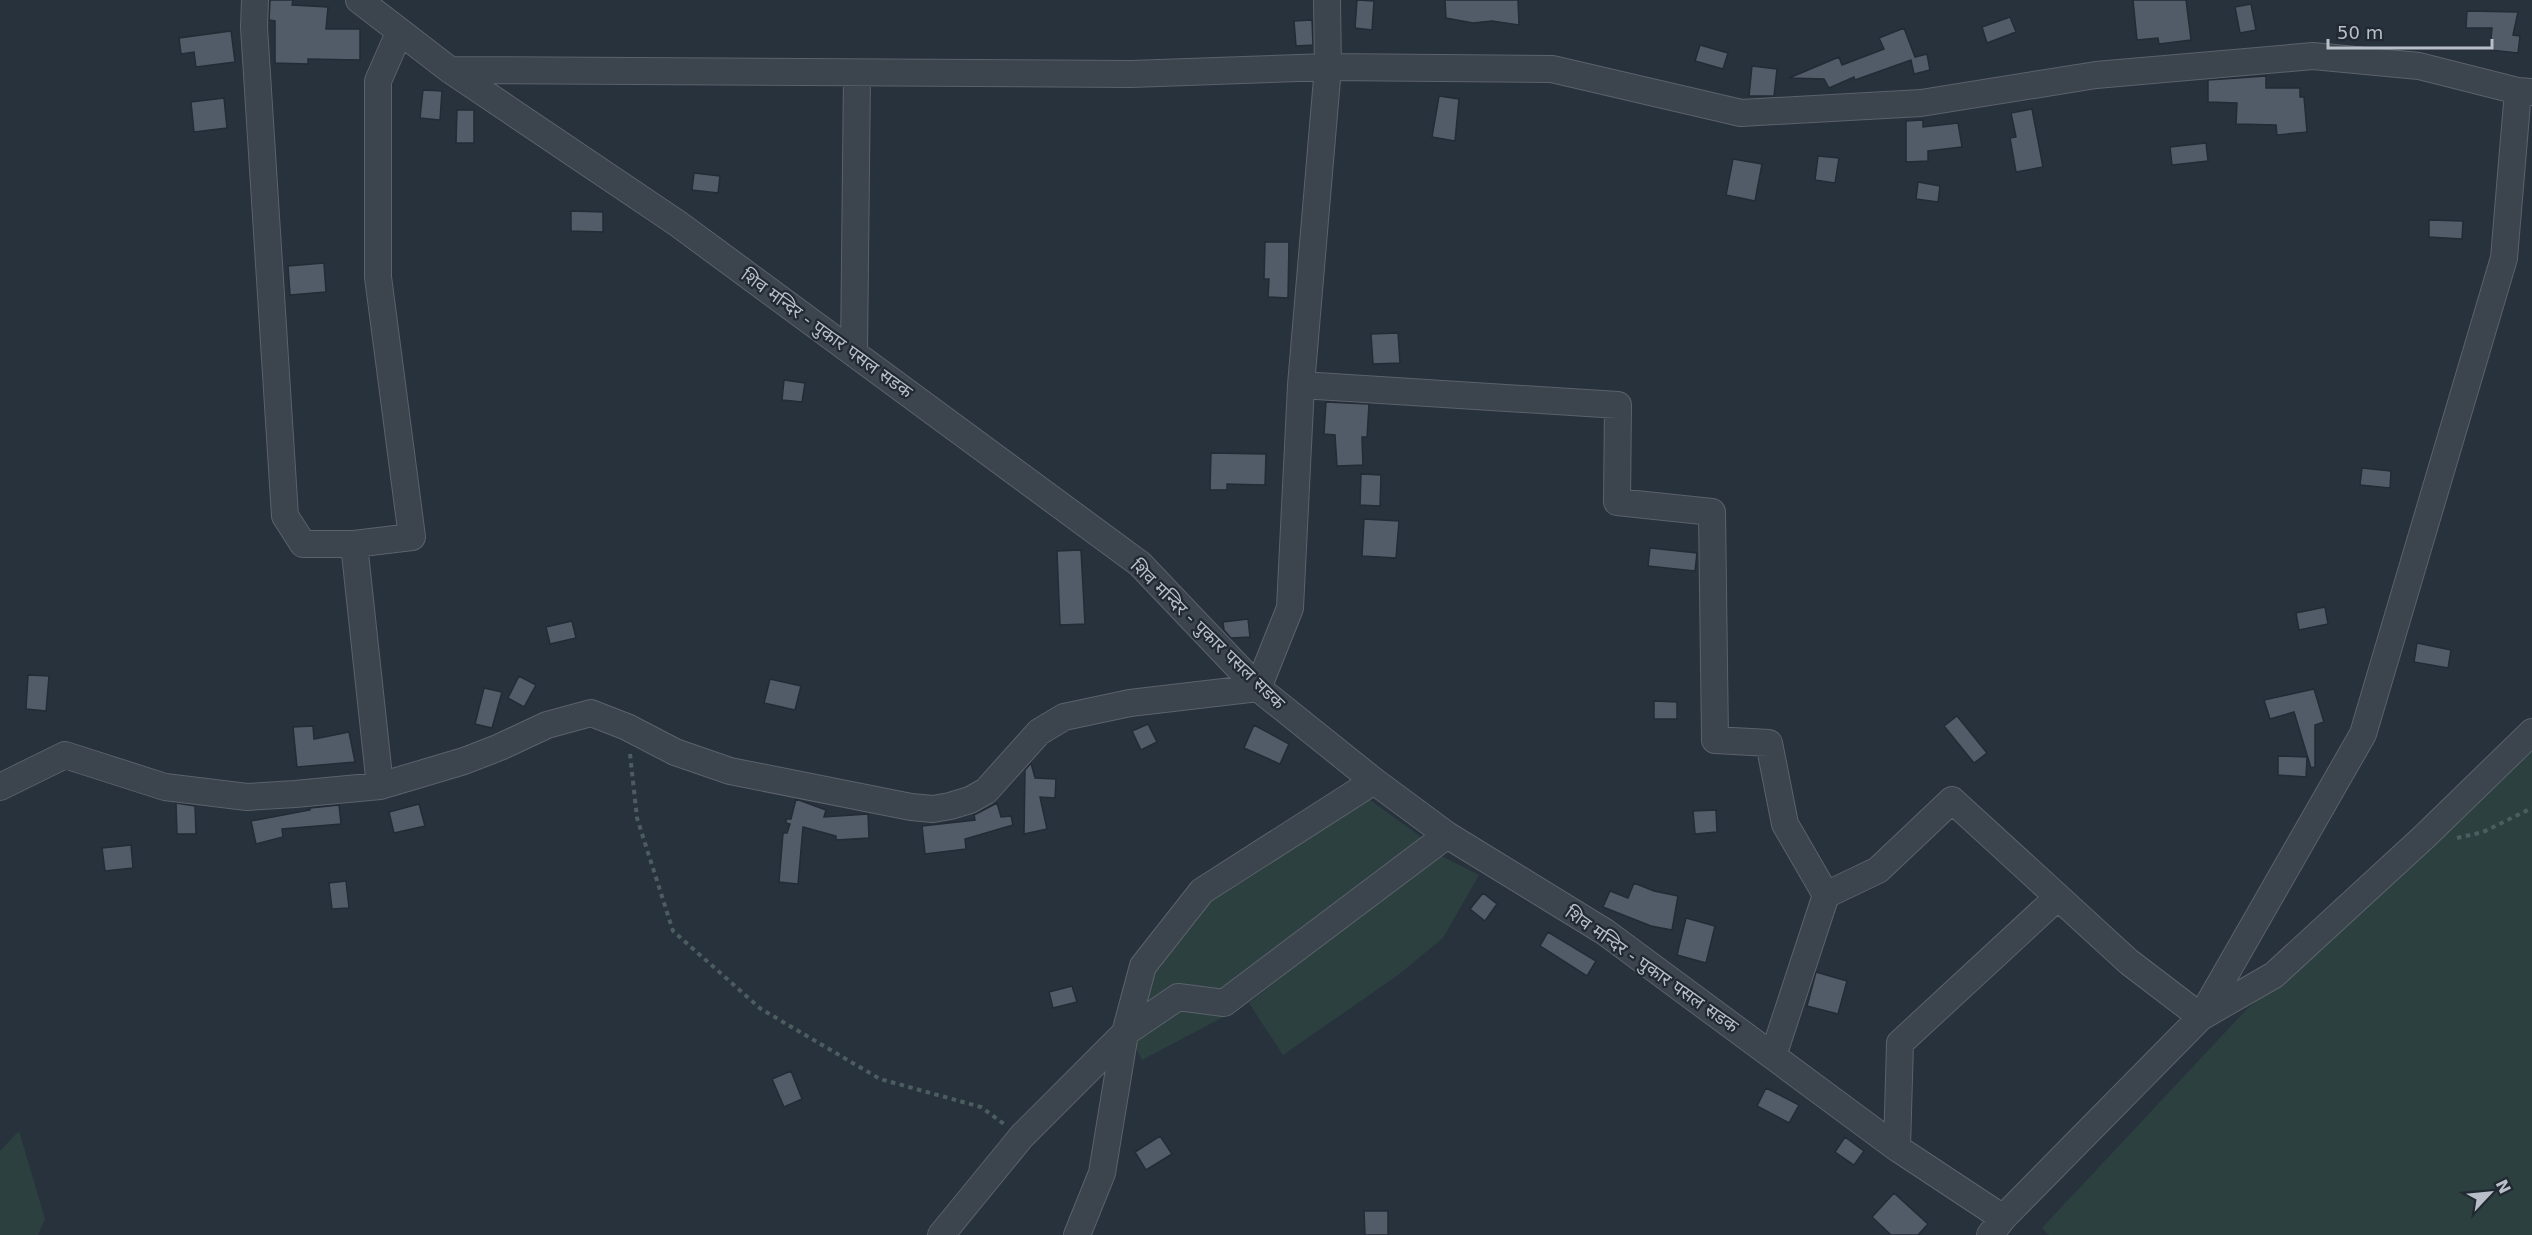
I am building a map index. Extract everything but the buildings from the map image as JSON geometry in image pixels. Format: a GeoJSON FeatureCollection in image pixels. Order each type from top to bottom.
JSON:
{"type":"FeatureCollection","features":[{"type":"Feature","properties":{"kind":"street"},"geometry":{"type":"LineString","coordinates":[[255,0],[254,27],[285,516],[303,544],[354,544],[412,537],[378,277],[378,81],[399,33]]}},
{"type":"Feature","properties":{"kind":"street","name":"शिव मन्दिर - पुकार पसल सडक"},"geometry":{"type":"LineString","coordinates":[[359,0],[450,70],[677,223],[1140,564],[1258,688],[1374,782],[1448,835],[1605,932],[1897,1148],[1997,1226]]}},
{"type":"Feature","properties":{"kind":"street"},"geometry":{"type":"LineString","coordinates":[[0,787],[65,755],[165,787],[247,797],[380,786],[464,761],[547,725],[591,713],[627,727],[675,752],[730,771],[900,805],[933,809],[970,800],[987,792],[1039,732],[1064,717],[1130,702],[1258,688],[1290,608],[1301,385],[1328,67],[1327,0]]}},
{"type":"Feature","properties":{"kind":"street"},"geometry":{"type":"LineString","coordinates":[[450,70],[1131,74],[1328,67],[1552,69],[1742,113],[1920,103],[2096,75],[2313,56],[2419,66],[2525,91],[2504,258],[2363,734],[2201,1017],[1997,1226]]}},
{"type":"Feature","properties":{"kind":"street"},"geometry":{"type":"LineString","coordinates":[[854,353],[857,74]]}},
{"type":"Feature","properties":{"kind":"street"},"geometry":{"type":"LineString","coordinates":[[1301,385],[1618,405],[1617,502],[1712,512],[1716,740],[1769,743],[1785,824],[1826,896]]}},
{"type":"Feature","properties":{"kind":"street"},"geometry":{"type":"LineString","coordinates":[[354,544],[380,786]]}},
{"type":"Feature","properties":{"kind":"street"},"geometry":{"type":"LineString","coordinates":[[2201,1017],[2274,975],[2424,837],[2532,732]]}},
{"type":"Feature","properties":{"kind":"street"},"geometry":{"type":"LineString","coordinates":[[1077,1235],[1102,1173],[1125,1033],[1143,966],[1202,891],[1374,782]]}},
{"type":"Feature","properties":{"kind":"street"},"geometry":{"type":"LineString","coordinates":[[1773,1056],[1826,896],[1878,870],[1952,800],[2129,962],[2201,1017]]}},
{"type":"Feature","properties":{"kind":"street"},"geometry":{"type":"LineString","coordinates":[[941,1235],[1022,1136],[1125,1033],[1178,997],[1224,1003],[1448,835]]}},
{"type":"Feature","properties":{"kind":"street"},"geometry":{"type":"LineString","coordinates":[[1897,1148],[1900,1042],[2058,897]]}},
{"type":"Feature","properties":{"kind":"path"},"geometry":{"type":"LineString","coordinates":[[627,727],[637,818],[673,931],[760,1009],[780,1021],[880,1079],[981,1107],[1022,1136]]}},
{"type":"Feature","properties":{"kind":"path"},"geometry":{"type":"LineString","coordinates":[[2424,837],[2445,842],[2483,832],[2532,808]]}},
{"type":"Feature","properties":{"kind":"shaded area"},"geometry":{"type":"Polygon","coordinates":[[[2532,751],[2532,1235],[2049,1235],[2042,1228],[2246,1010],[2423,856],[2532,751]]]}},
{"type":"Feature","properties":{"kind":"shaded area"},"geometry":{"type":"Polygon","coordinates":[[[1363,795],[1428,842],[1227,993],[1183,985],[1141,1011],[1150,971],[1207,900],[1363,795]]]}},
{"type":"Feature","properties":{"kind":"shaded area"},"geometry":{"type":"Polygon","coordinates":[[[1437,854],[1479,875],[1443,938],[1398,975],[1283,1055],[1249,1003],[1437,854]]]}},
{"type":"Feature","properties":{"kind":"shaded area"},"geometry":{"type":"Polygon","coordinates":[[[1178,1006],[1229,1014],[1142,1060],[1133,1042],[1178,1006]]]}},
{"type":"Feature","properties":{"kind":"shaded area"},"geometry":{"type":"Polygon","coordinates":[[[19,1131],[45,1219],[38,1235],[0,1235],[0,1151],[19,1131]]]}}]}
